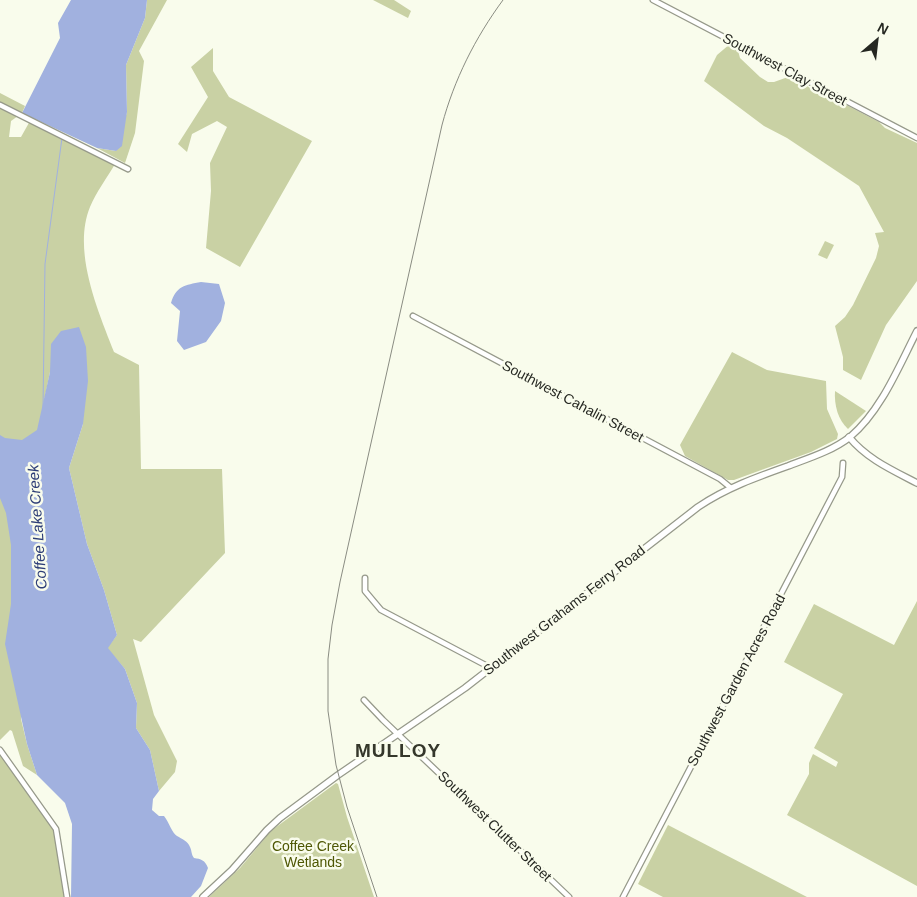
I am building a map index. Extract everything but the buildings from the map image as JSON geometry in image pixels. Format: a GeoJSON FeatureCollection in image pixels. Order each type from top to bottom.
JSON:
{"type":"FeatureCollection","features":[{"type":"Feature","properties":{"kind":"main road","name":"Southwest Grahams Ferry Road"},"geometry":{"type":"LineString","coordinates":[[203,897],[232,870],[280,818],[491,668],[679,521],[709,500],[731,488],[819,454],[849,437],[866,420],[879,402],[917,331]]}},
{"type":"Feature","properties":{"kind":"main road"},"geometry":{"type":"LineString","coordinates":[[849,437],[870,458],[917,483]]}},
{"type":"Feature","properties":{"kind":"street","name":"Southwest Clay Street"},"geometry":{"type":"LineString","coordinates":[[653,0],[917,138]]}},
{"type":"Feature","properties":{"kind":"street"},"geometry":{"type":"LineString","coordinates":[[0,105],[128,169]]}},
{"type":"Feature","properties":{"kind":"street","name":"Southwest Cahalin Street"},"geometry":{"type":"LineString","coordinates":[[413,316],[720,479],[731,488]]}},
{"type":"Feature","properties":{"kind":"street","name":"Southwest Garden Acres Road"},"geometry":{"type":"LineString","coordinates":[[623,897],[842,477],[843,463]]}},
{"type":"Feature","properties":{"kind":"street"},"geometry":{"type":"LineString","coordinates":[[365,578],[365,591],[380,610],[491,668]]}},
{"type":"Feature","properties":{"kind":"street","name":"Southwest Clutter Street"},"geometry":{"type":"LineString","coordinates":[[364,700],[398,735],[569,897]]}},
{"type":"Feature","properties":{"kind":"street"},"geometry":{"type":"LineString","coordinates":[[0,750],[56,829],[67,897]]}},
{"type":"Feature","properties":{"kind":"green space"},"geometry":{"type":"Polygon","coordinates":[[[147,0],[167,0],[139,51],[144,61],[135,133],[125,163],[97,148],[116,151],[127,112],[126,65],[145,18],[147,0]]]}},
{"type":"Feature","properties":{"kind":"green space"},"geometry":{"type":"Polygon","coordinates":[[[373,0],[394,0],[411,11],[408,18],[373,0]]]}},
{"type":"Feature","properties":{"kind":"green space"},"geometry":{"type":"Polygon","coordinates":[[[730,44],[737,47],[740,58],[768,82],[788,77],[801,81],[815,92],[829,96],[879,122],[885,128],[917,143],[917,281],[886,325],[861,380],[843,370],[843,357],[835,326],[845,317],[853,305],[876,258],[879,246],[875,233],[884,232],[859,186],[787,138],[764,126],[704,81],[717,55],[730,44]]]}},
{"type":"Feature","properties":{"kind":"green space"},"geometry":{"type":"Polygon","coordinates":[[[213,48],[213,71],[229,97],[312,141],[240,267],[206,248],[211,191],[210,163],[227,127],[217,121],[192,134],[187,152],[178,144],[208,97],[191,67],[213,48]]]}},
{"type":"Feature","properties":{"kind":"green space"},"geometry":{"type":"Polygon","coordinates":[[[0,93],[25,106],[22,113],[11,121],[9,137],[21,137],[30,121],[115,164],[98,190],[90,207],[85,224],[85,261],[95,300],[114,352],[139,365],[141,469],[222,469],[225,553],[141,642],[133,639],[154,715],[177,761],[175,772],[159,791],[150,750],[136,728],[137,703],[125,669],[107,648],[117,635],[104,590],[87,544],[69,468],[83,424],[50,372],[43,406],[21,719],[37,775],[23,766],[12,731],[10,730],[0,740],[0,93]]]}},
{"type":"Feature","properties":{"kind":"green space"},"geometry":{"type":"Polygon","coordinates":[[[825,241],[834,245],[827,259],[818,255],[825,241]]]}},
{"type":"Feature","properties":{"kind":"green space"},"geometry":{"type":"Polygon","coordinates":[[[732,352],[767,370],[826,381],[827,409],[838,434],[837,439],[811,452],[734,480],[728,480],[685,456],[680,445],[732,352]]]}},
{"type":"Feature","properties":{"kind":"green space"},"geometry":{"type":"Polygon","coordinates":[[[835,391],[866,411],[848,429],[837,412],[835,391]]]}},
{"type":"Feature","properties":{"kind":"green space"},"geometry":{"type":"Polygon","coordinates":[[[917,601],[917,886],[787,815],[809,774],[809,763],[813,754],[836,767],[838,762],[814,748],[843,694],[784,662],[814,604],[894,645],[917,601]]]}},
{"type":"Feature","properties":{"kind":"green space"},"geometry":{"type":"Polygon","coordinates":[[[0,750],[56,824],[65,897],[0,897],[0,750]]]}},
{"type":"Feature","properties":{"kind":"green space","name":"Coffee Creek Wetlands"},"geometry":{"type":"Polygon","coordinates":[[[336,783],[338,784],[374,897],[209,897],[240,868],[266,837],[264,836],[336,783]]]}},
{"type":"Feature","properties":{"kind":"green space"},"geometry":{"type":"Polygon","coordinates":[[[668,825],[807,897],[663,897],[638,884],[668,825]]]}},
{"type":"Feature","properties":{"kind":"water"},"geometry":{"type":"Polygon","coordinates":[[[71,0],[147,0],[145,18],[126,65],[127,112],[122,146],[116,151],[97,148],[22,113],[60,38],[58,23],[71,0]]]}},
{"type":"Feature","properties":{"kind":"water"},"geometry":{"type":"Polygon","coordinates":[[[201,282],[219,284],[225,303],[221,321],[206,342],[184,350],[177,341],[180,311],[171,303],[173,297],[182,287],[201,282]]]}},
{"type":"Feature","properties":{"kind":"water"},"geometry":{"type":"Polygon","coordinates":[[[79,327],[86,347],[88,381],[83,424],[69,468],[87,544],[104,590],[117,635],[108,648],[125,669],[137,703],[136,728],[150,750],[159,791],[153,799],[152,810],[159,816],[164,816],[175,835],[188,843],[194,858],[202,860],[208,868],[201,886],[191,897],[71,897],[72,824],[65,803],[37,775],[27,744],[5,644],[11,604],[11,545],[6,513],[0,498],[0,435],[5,438],[22,440],[37,430],[50,372],[51,344],[61,331],[79,327]]]}},
{"type":"Feature","properties":{"kind":"waterway","name":"Coffee Lake Creek"},"geometry":{"type":"LineString","coordinates":[[43,408],[45,264],[62,138]]}},
{"type":"Feature","properties":{"kind":"railway"},"geometry":{"type":"LineString","coordinates":[[377,897],[347,807],[336,765],[328,711],[328,659],[332,625],[442,125],[466,60],[483,29],[503,0]]}},
{"type":"Feature","properties":{"kind":"district","name":"MULLOY"},"geometry":{"type":"Point","coordinates":[398,750]}}]}
